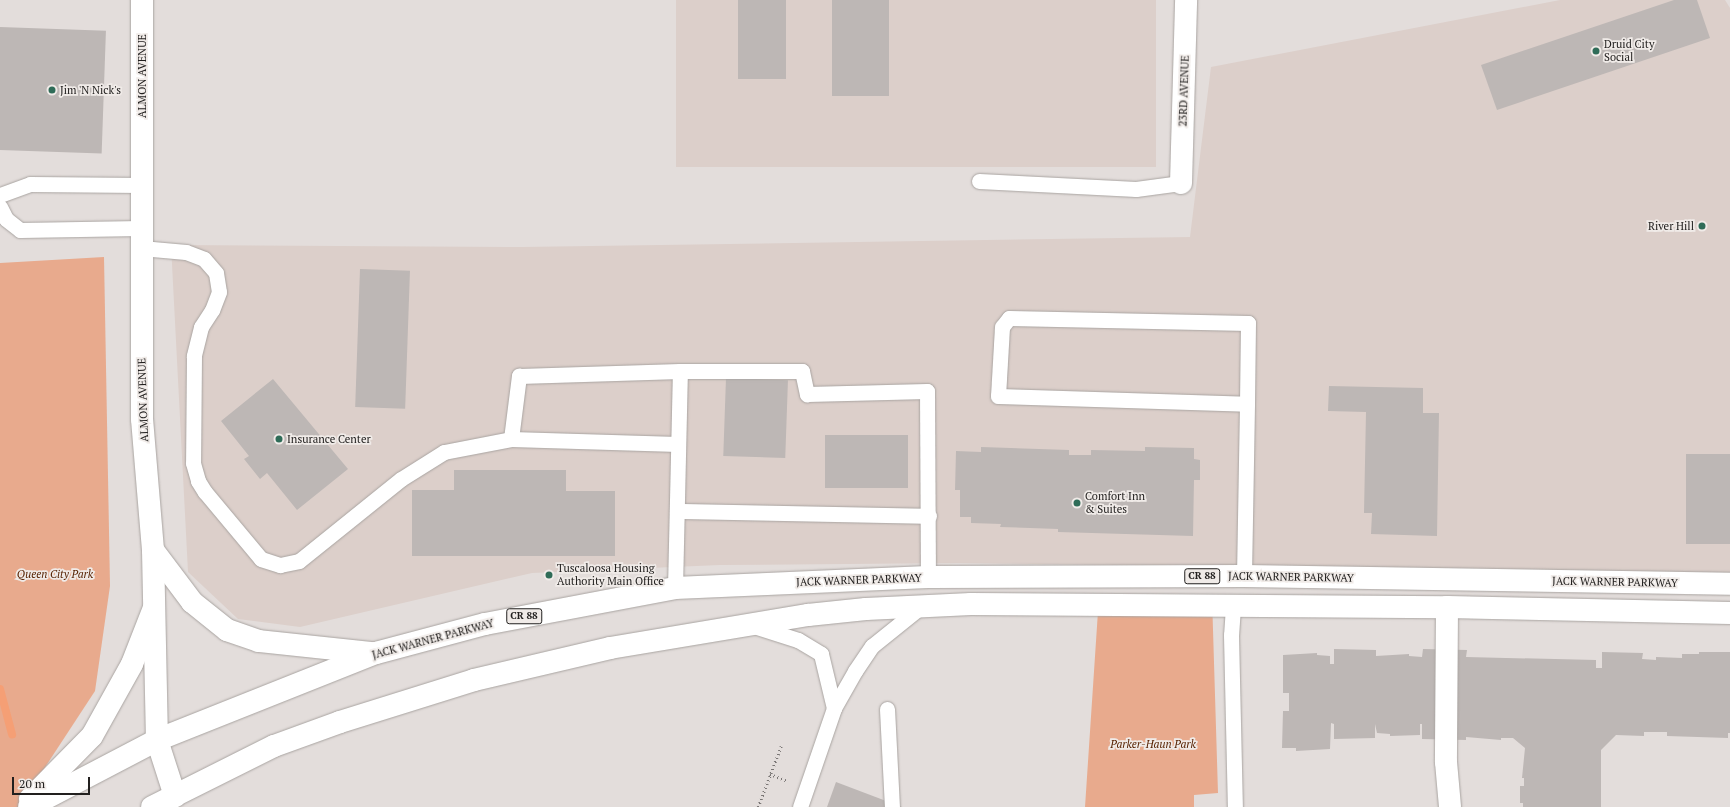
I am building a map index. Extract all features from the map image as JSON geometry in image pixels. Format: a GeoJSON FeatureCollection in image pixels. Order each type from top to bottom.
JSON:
{"type":"FeatureCollection","features":[{"type":"Feature","properties":{"kind":"main road","name":"ALMON AVENUE"},"geometry":{"type":"LineString","coordinates":[[142,0],[142,419],[153,550],[157,740],[176,802]]}},
{"type":"Feature","properties":{"kind":"main road","name":"23RD AVENUE"},"geometry":{"type":"LineString","coordinates":[[1182,183],[1186,0]]}},
{"type":"Feature","properties":{"kind":"main road"},"geometry":{"type":"LineString","coordinates":[[153,550],[192,602],[227,630],[259,641],[376,653]]}},
{"type":"Feature","properties":{"kind":"main road","name":"JACK WARNER PARKWAY"},"geometry":{"type":"LineString","coordinates":[[30,807],[157,740],[376,653],[485,624],[675,588],[928,577],[1244,576],[1730,584]]}},
{"type":"Feature","properties":{"kind":"main road"},"geometry":{"type":"LineString","coordinates":[[152,807],[176,802],[274,746],[407,700],[542,662],[750,625],[866,609],[923,605],[1233,607],[1446,606],[1730,613]]}},
{"type":"Feature","properties":{"kind":"main road"},"geometry":{"type":"LineString","coordinates":[[1446,606],[1446,762],[1450,807]]}},
{"type":"Feature","properties":{"kind":"main road"},"geometry":{"type":"LineString","coordinates":[[22,807],[92,736],[132,664],[154,608]]}},
{"type":"Feature","properties":{"kind":"lane"},"geometry":{"type":"LineString","coordinates":[[979,181],[1136,189],[1182,183]]}},
{"type":"Feature","properties":{"kind":"lane"},"geometry":{"type":"LineString","coordinates":[[0,195],[30,184],[142,185]]}},
{"type":"Feature","properties":{"kind":"lane"},"geometry":{"type":"LineString","coordinates":[[0,207],[6,219],[20,230],[141,238],[204,259],[216,273],[219,292],[212,310],[201,327],[194,356],[193,463],[198,481],[205,492],[261,559],[280,565],[299,561],[401,479],[444,452],[511,439],[678,444]]}},
{"type":"Feature","properties":{"kind":"lane"},"geometry":{"type":"LineString","coordinates":[[1244,576],[1247,404],[1248,323],[1009,318],[1002,327],[998,396],[1247,404]]}},
{"type":"Feature","properties":{"kind":"lane"},"geometry":{"type":"LineString","coordinates":[[511,439],[519,376],[680,371],[802,371],[807,394],[927,391],[929,516],[928,577]]}},
{"type":"Feature","properties":{"kind":"lane"},"geometry":{"type":"LineString","coordinates":[[675,588],[680,371]]}},
{"type":"Feature","properties":{"kind":"lane"},"geometry":{"type":"LineString","coordinates":[[677,512],[929,516]]}},
{"type":"Feature","properties":{"kind":"lane"},"geometry":{"type":"LineString","coordinates":[[800,807],[834,708],[872,646],[923,605]]}},
{"type":"Feature","properties":{"kind":"lane"},"geometry":{"type":"LineString","coordinates":[[1233,607],[1231,635],[1235,807]]}},
{"type":"Feature","properties":{"kind":"lane"},"geometry":{"type":"LineString","coordinates":[[750,625],[798,640],[821,654],[834,708]]}},
{"type":"Feature","properties":{"kind":"lane"},"geometry":{"type":"LineString","coordinates":[[886,709],[892,807]]}},
{"type":"Feature","properties":{"kind":"path"},"geometry":{"type":"LineString","coordinates":[[758,807],[781,746]]}},
{"type":"Feature","properties":{"kind":"shaded area"},"geometry":{"type":"Polygon","coordinates":[[[676,0],[1156,0],[1156,167],[676,167],[676,0]]]}},
{"type":"Feature","properties":{"kind":"shaded area"},"geometry":{"type":"Polygon","coordinates":[[[1560,0],[1725,0],[1730,8],[1730,573],[959,563],[720,565],[532,573],[300,627],[238,619],[188,572],[171,245],[522,247],[1190,237],[1211,67],[1560,0]]]}},
{"type":"Feature","properties":{"kind":"green space","name":"Queen City Park"},"geometry":{"type":"Polygon","coordinates":[[[104,257],[110,586],[95,691],[19,807],[0,807],[0,263],[104,257]]]}},
{"type":"Feature","properties":{"kind":"green space","name":"Parker-Haun Park"},"geometry":{"type":"Polygon","coordinates":[[[1099,596],[1212,597],[1218,793],[1194,795],[1194,807],[1085,807],[1099,596]]]}},
{"type":"Feature","properties":{"kind":"building"},"geometry":{"type":"Polygon","coordinates":[[[738,0],[786,0],[786,79],[738,79],[738,0]]]}},
{"type":"Feature","properties":{"kind":"building"},"geometry":{"type":"Polygon","coordinates":[[[832,0],[889,0],[889,96],[832,96],[832,0]]]}},
{"type":"Feature","properties":{"kind":"building","name":"Druid City Social"},"geometry":{"type":"Polygon","coordinates":[[[1674,0],[1697,0],[1710,38],[1497,110],[1481,65],[1674,0]]]}},
{"type":"Feature","properties":{"kind":"building","name":"Jim 'N Nick's"},"geometry":{"type":"Polygon","coordinates":[[[0,27],[106,31],[102,154],[0,150],[0,27]]]}},
{"type":"Feature","properties":{"kind":"building"},"geometry":{"type":"Polygon","coordinates":[[[360,269],[410,271],[405,409],[355,407],[360,269]]]}},
{"type":"Feature","properties":{"kind":"building"},"geometry":{"type":"Polygon","coordinates":[[[726,378],[788,380],[785,458],[723,456],[726,378]]]}},
{"type":"Feature","properties":{"kind":"building","name":"Insurance Center"},"geometry":{"type":"Polygon","coordinates":[[[273,379],[348,469],[297,510],[267,473],[260,479],[244,459],[249,456],[221,421],[273,379]]]}},
{"type":"Feature","properties":{"kind":"building"},"geometry":{"type":"Polygon","coordinates":[[[1329,386],[1423,388],[1423,413],[1439,413],[1437,536],[1371,534],[1372,513],[1364,513],[1366,412],[1328,411],[1329,386]]]}},
{"type":"Feature","properties":{"kind":"building"},"geometry":{"type":"Polygon","coordinates":[[[825,435],[908,435],[908,488],[825,488],[825,435]]]}},
{"type":"Feature","properties":{"kind":"building","name":"Comfort Inn & Suites"},"geometry":{"type":"Polygon","coordinates":[[[981,447],[1069,450],[1069,455],[1091,455],[1091,450],[1145,451],[1145,447],[1194,448],[1194,459],[1200,460],[1200,480],[1194,480],[1193,536],[1058,532],[1058,529],[1000,527],[1001,524],[971,523],[971,517],[960,517],[960,490],[955,490],[956,451],[981,452],[981,447]]]}},
{"type":"Feature","properties":{"kind":"building"},"geometry":{"type":"Polygon","coordinates":[[[1686,454],[1730,454],[1730,544],[1686,544],[1686,454]]]}},
{"type":"Feature","properties":{"kind":"building"},"geometry":{"type":"Polygon","coordinates":[[[454,470],[566,470],[566,491],[615,491],[615,556],[412,556],[412,490],[454,490],[454,470]]]}},
{"type":"Feature","properties":{"kind":"building"},"geometry":{"type":"Polygon","coordinates":[[[1334,649],[1376,650],[1376,656],[1409,654],[1409,656],[1422,657],[1423,649],[1467,650],[1466,657],[1596,660],[1596,668],[1602,668],[1602,652],[1643,653],[1642,659],[1656,660],[1656,657],[1682,658],[1682,654],[1699,654],[1699,652],[1730,652],[1730,733],[1728,733],[1728,738],[1667,736],[1667,732],[1644,732],[1644,736],[1616,735],[1601,750],[1601,807],[1523,807],[1523,803],[1520,803],[1520,786],[1524,786],[1524,778],[1522,778],[1525,748],[1513,738],[1501,738],[1501,740],[1466,737],[1466,740],[1422,739],[1422,724],[1420,724],[1420,735],[1390,736],[1390,734],[1377,733],[1375,724],[1375,738],[1334,739],[1334,724],[1331,723],[1330,749],[1296,751],[1296,748],[1282,748],[1283,711],[1289,711],[1289,693],[1283,693],[1283,655],[1317,653],[1317,655],[1330,656],[1330,664],[1334,664],[1334,649]]]}},
{"type":"Feature","properties":{"kind":"building"},"geometry":{"type":"Polygon","coordinates":[[[836,782],[902,807],[827,807],[836,782]]]}},
{"type":"Feature","properties":{"kind":"waterway"},"geometry":{"type":"LineString","coordinates":[[0,689],[12,734]]}},
{"type":"Feature","properties":{"kind":"place","name":"Druid City Social"},"geometry":{"type":"Point","coordinates":[1596,51]}},
{"type":"Feature","properties":{"kind":"place","name":"Jim 'N Nick's"},"geometry":{"type":"Point","coordinates":[52,90]}},
{"type":"Feature","properties":{"kind":"place","name":"River Hill"},"geometry":{"type":"Point","coordinates":[1702,226]}},
{"type":"Feature","properties":{"kind":"place","name":"Insurance Center"},"geometry":{"type":"Point","coordinates":[279,439]}},
{"type":"Feature","properties":{"kind":"place","name":"Comfort Inn & Suites"},"geometry":{"type":"Point","coordinates":[1077,503]}},
{"type":"Feature","properties":{"kind":"place","name":"Tuscaloosa Housing Authority Main Office"},"geometry":{"type":"Point","coordinates":[549,575]}}]}
